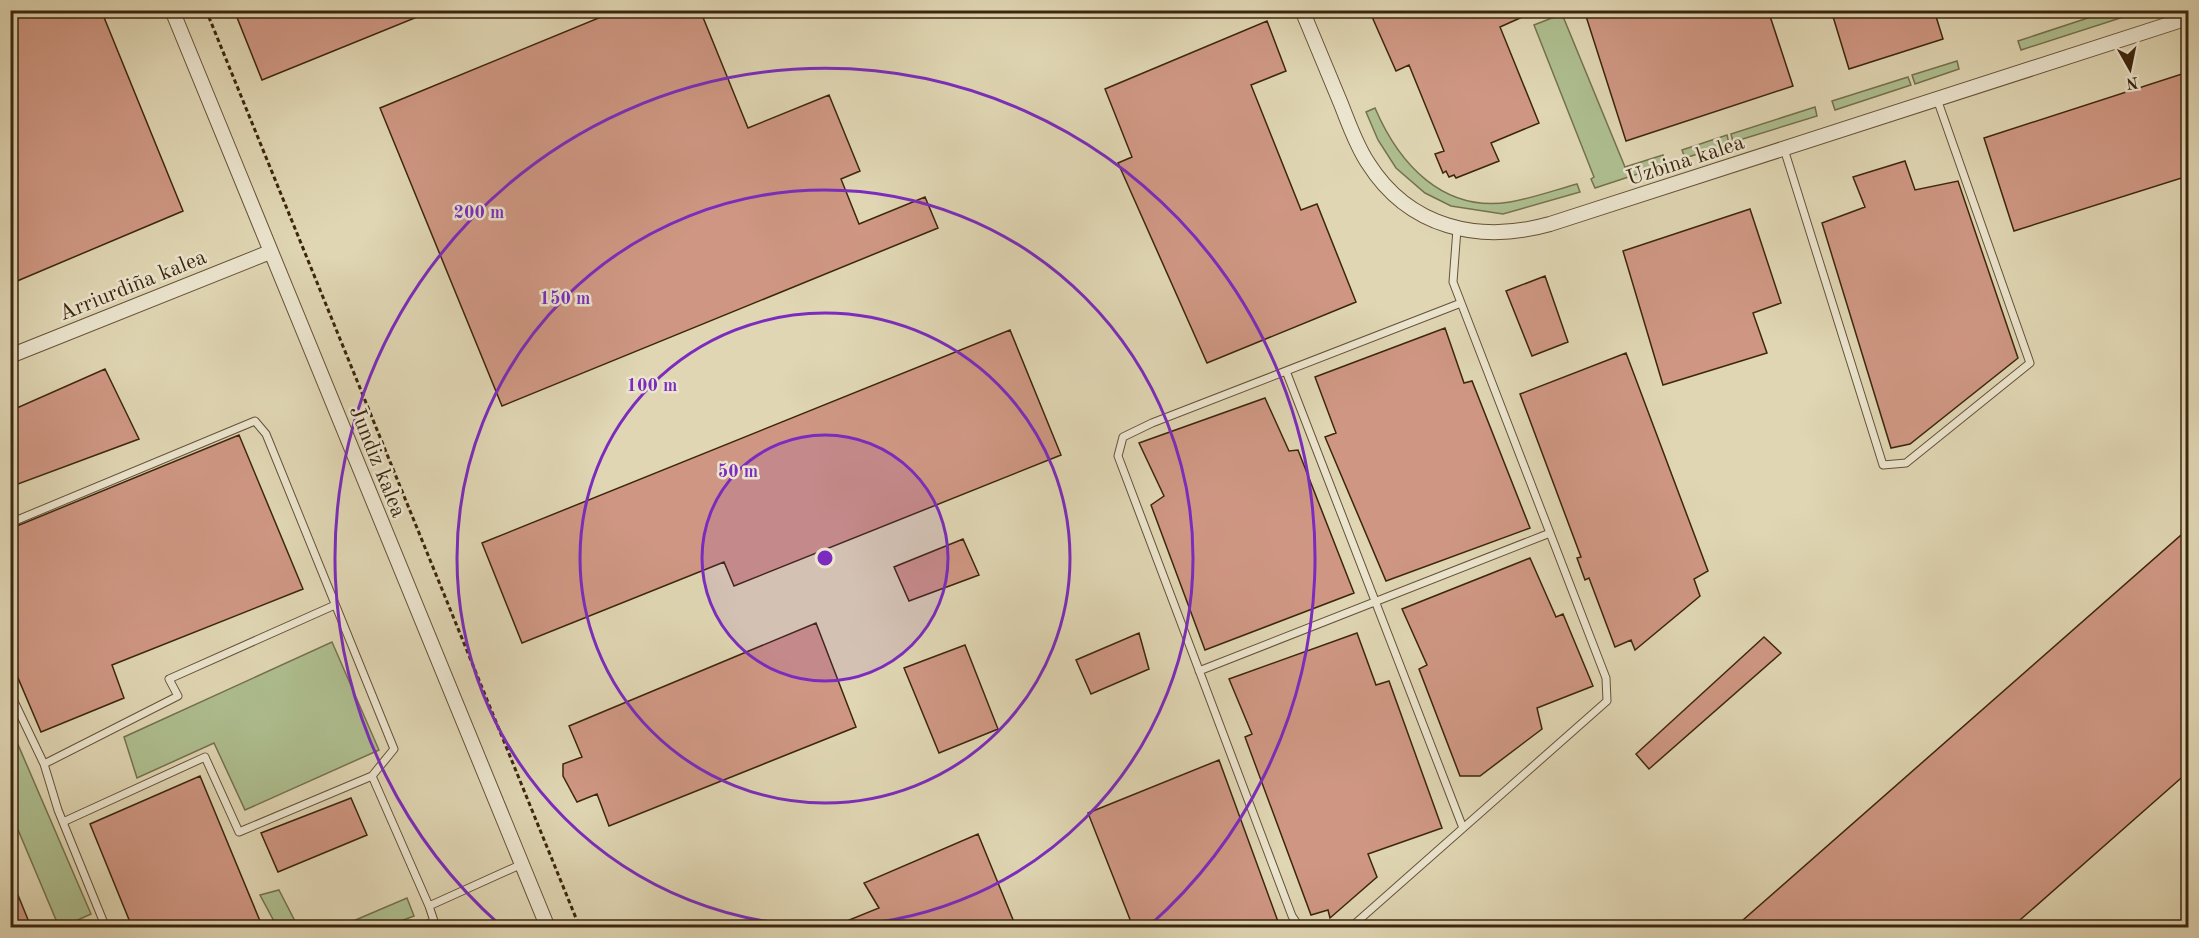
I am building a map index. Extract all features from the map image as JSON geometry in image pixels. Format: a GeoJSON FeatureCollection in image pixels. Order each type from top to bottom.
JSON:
{"type":"FeatureCollection","features":[{"type":"Feature","properties":{"kind":"street","name":"Jundiz kalea"},"geometry":{"type":"LineString","coordinates":[[172,10],[548,927]]}},
{"type":"Feature","properties":{"kind":"street","name":"Uzbina kalea"},"geometry":{"type":"LineString","coordinates":[[1302,10],[1367,162],[1380,180],[1411,208],[1433,221],[1457,229],[1501,233],[1522,232],[2188,18]]}},
{"type":"Feature","properties":{"kind":"street","name":"Arriurdiña kalea"},"geometry":{"type":"LineString","coordinates":[[10,356],[270,252]]}},
{"type":"Feature","properties":{"kind":"lane"},"geometry":{"type":"LineString","coordinates":[[1784,149],[1883,465],[1906,463],[2030,363],[1937,99]]}},
{"type":"Feature","properties":{"kind":"lane"},"geometry":{"type":"LineString","coordinates":[[1350,927],[1607,701],[1606,678],[1454,282],[1457,229]]}},
{"type":"Feature","properties":{"kind":"lane"},"geometry":{"type":"LineString","coordinates":[[1299,927],[1292,916],[1118,456],[1123,437],[1461,303]]}},
{"type":"Feature","properties":{"kind":"lane"},"geometry":{"type":"LineString","coordinates":[[1286,371],[1463,828]]}},
{"type":"Feature","properties":{"kind":"lane"},"geometry":{"type":"LineString","coordinates":[[10,523],[255,421],[266,434],[394,749],[372,776],[239,832],[205,757],[63,822]]}},
{"type":"Feature","properties":{"kind":"lane"},"geometry":{"type":"LineString","coordinates":[[1199,671],[1550,533]]}},
{"type":"Feature","properties":{"kind":"lane"},"geometry":{"type":"LineString","coordinates":[[44,764],[178,696],[169,679],[335,605]]}},
{"type":"Feature","properties":{"kind":"lane"},"geometry":{"type":"LineString","coordinates":[[11,696],[44,764],[63,822],[106,927]]}},
{"type":"Feature","properties":{"kind":"lane"},"geometry":{"type":"LineString","coordinates":[[372,776],[434,921],[419,927]]}},
{"type":"Feature","properties":{"kind":"lane"},"geometry":{"type":"LineString","coordinates":[[429,906],[522,864]]}},
{"type":"Feature","properties":{"kind":"path"},"geometry":{"type":"LineString","coordinates":[[206,10],[580,927]]}},
{"type":"Feature","properties":{"kind":"green space"},"geometry":{"type":"Polygon","coordinates":[[[2112,10],[2142,11],[2021,50],[2018,41],[2112,10]]]}},
{"type":"Feature","properties":{"kind":"green space"},"geometry":{"type":"Polygon","coordinates":[[[1562,14],[1625,167],[1663,155],[1665,165],[1595,188],[1591,179],[1594,177],[1534,25],[1562,14]]]}},
{"type":"Feature","properties":{"kind":"green space"},"geometry":{"type":"Polygon","coordinates":[[[1957,61],[1959,69],[1915,84],[1912,75],[1957,61]]]}},
{"type":"Feature","properties":{"kind":"green space"},"geometry":{"type":"Polygon","coordinates":[[[1908,77],[1911,85],[1835,110],[1832,101],[1908,77]]]}},
{"type":"Feature","properties":{"kind":"green space"},"geometry":{"type":"Polygon","coordinates":[[[1815,107],[1817,116],[1733,142],[1731,134],[1815,107]]]}},
{"type":"Feature","properties":{"kind":"green space"},"geometry":{"type":"Polygon","coordinates":[[[1375,108],[1397,148],[1426,180],[1444,192],[1464,200],[1486,203],[1510,202],[1577,184],[1580,192],[1503,214],[1451,206],[1425,193],[1396,168],[1378,140],[1366,112],[1375,108]]]}},
{"type":"Feature","properties":{"kind":"green space"},"geometry":{"type":"Polygon","coordinates":[[[1727,135],[1729,144],[1685,158],[1682,150],[1727,135]]]}},
{"type":"Feature","properties":{"kind":"green space"},"geometry":{"type":"Polygon","coordinates":[[[332,642],[379,750],[245,810],[214,743],[137,778],[124,737],[332,642]]]}},
{"type":"Feature","properties":{"kind":"green space"},"geometry":{"type":"Polygon","coordinates":[[[10,726],[91,914],[62,927],[59,927],[11,813],[10,726]]]}},
{"type":"Feature","properties":{"kind":"green space"},"geometry":{"type":"Polygon","coordinates":[[[279,890],[298,927],[270,927],[276,925],[260,895],[279,890]]]}},
{"type":"Feature","properties":{"kind":"green space"},"geometry":{"type":"Polygon","coordinates":[[[407,898],[414,916],[385,927],[339,927],[407,898]]]}},
{"type":"Feature","properties":{"kind":"building"},"geometry":{"type":"Polygon","coordinates":[[[22,10],[101,10],[183,211],[10,284],[10,15],[22,10]]]}},
{"type":"Feature","properties":{"kind":"building"},"geometry":{"type":"Polygon","coordinates":[[[234,10],[432,10],[432,11],[262,80],[234,10]]]}},
{"type":"Feature","properties":{"kind":"building"},"geometry":{"type":"Polygon","coordinates":[[[618,10],[700,10],[748,128],[829,95],[860,171],[841,179],[859,224],[925,197],[938,228],[502,406],[380,108],[618,10]]]}},
{"type":"Feature","properties":{"kind":"building"},"geometry":{"type":"Polygon","coordinates":[[[1369,10],[1538,10],[1500,27],[1539,123],[1491,143],[1499,161],[1456,178],[1454,175],[1449,177],[1446,171],[1443,173],[1435,154],[1444,151],[1409,65],[1396,71],[1369,10]]]}},
{"type":"Feature","properties":{"kind":"building"},"geometry":{"type":"Polygon","coordinates":[[[1584,10],[1768,10],[1793,86],[1626,141],[1584,10]]]}},
{"type":"Feature","properties":{"kind":"building"},"geometry":{"type":"Polygon","coordinates":[[[1831,10],[1934,10],[1943,39],[1849,69],[1831,10]]]}},
{"type":"Feature","properties":{"kind":"building"},"geometry":{"type":"Polygon","coordinates":[[[1267,21],[1286,71],[1251,85],[1301,210],[1317,204],[1356,302],[1207,363],[1118,163],[1132,157],[1105,89],[1267,21]]]}},
{"type":"Feature","properties":{"kind":"building"},"geometry":{"type":"Polygon","coordinates":[[[2188,72],[2188,176],[2014,231],[1984,138],[2188,72]]]}},
{"type":"Feature","properties":{"kind":"building"},"geometry":{"type":"Polygon","coordinates":[[[1905,161],[1915,190],[1958,181],[2018,358],[1910,444],[1891,448],[1822,223],[1865,207],[1853,177],[1905,161]]]}},
{"type":"Feature","properties":{"kind":"building"},"geometry":{"type":"Polygon","coordinates":[[[1750,209],[1781,303],[1753,313],[1767,353],[1663,385],[1623,251],[1750,209]]]}},
{"type":"Feature","properties":{"kind":"building"},"geometry":{"type":"Polygon","coordinates":[[[1545,276],[1568,342],[1532,356],[1506,291],[1545,276]]]}},
{"type":"Feature","properties":{"kind":"building"},"geometry":{"type":"Polygon","coordinates":[[[1445,328],[1464,383],[1472,381],[1530,528],[1386,581],[1325,437],[1336,433],[1315,377],[1445,328]]]}},
{"type":"Feature","properties":{"kind":"building"},"geometry":{"type":"Polygon","coordinates":[[[1010,330],[1061,455],[734,586],[724,562],[522,643],[482,543],[1010,330]]]}},
{"type":"Feature","properties":{"kind":"building"},"geometry":{"type":"Polygon","coordinates":[[[1626,353],[1708,571],[1694,579],[1700,596],[1635,650],[1631,640],[1615,647],[1589,578],[1585,580],[1577,558],[1581,557],[1520,394],[1626,353]]]}},
{"type":"Feature","properties":{"kind":"building"},"geometry":{"type":"Polygon","coordinates":[[[105,369],[139,439],[10,487],[10,411],[105,369]]]}},
{"type":"Feature","properties":{"kind":"building"},"geometry":{"type":"Polygon","coordinates":[[[1265,398],[1289,451],[1298,450],[1354,593],[1205,650],[1151,505],[1164,496],[1139,443],[1265,398]]]}},
{"type":"Feature","properties":{"kind":"building"},"geometry":{"type":"Polygon","coordinates":[[[239,435],[303,589],[112,665],[124,698],[41,732],[10,659],[10,542],[17,540],[12,528],[239,435]]]}},
{"type":"Feature","properties":{"kind":"building"},"geometry":{"type":"Polygon","coordinates":[[[2188,529],[2188,772],[2012,927],[1735,927],[2188,529]]]}},
{"type":"Feature","properties":{"kind":"building"},"geometry":{"type":"Polygon","coordinates":[[[963,539],[979,575],[909,601],[894,567],[963,539]]]}},
{"type":"Feature","properties":{"kind":"building"},"geometry":{"type":"Polygon","coordinates":[[[1530,558],[1556,617],[1563,614],[1593,686],[1537,708],[1542,729],[1480,776],[1460,776],[1419,669],[1427,665],[1402,609],[1530,558]]]}},
{"type":"Feature","properties":{"kind":"building"},"geometry":{"type":"Polygon","coordinates":[[[816,623],[856,727],[609,826],[597,794],[577,802],[563,776],[563,764],[582,757],[569,726],[816,623]]]}},
{"type":"Feature","properties":{"kind":"building"},"geometry":{"type":"Polygon","coordinates":[[[1139,633],[1149,669],[1091,694],[1076,660],[1139,633]]]}},
{"type":"Feature","properties":{"kind":"building"},"geometry":{"type":"Polygon","coordinates":[[[1357,633],[1376,685],[1389,681],[1442,828],[1368,854],[1377,877],[1330,918],[1328,910],[1311,915],[1245,737],[1252,734],[1229,679],[1357,633]]]}},
{"type":"Feature","properties":{"kind":"building"},"geometry":{"type":"Polygon","coordinates":[[[1764,637],[1781,653],[1649,769],[1636,754],[1764,637]]]}},
{"type":"Feature","properties":{"kind":"building"},"geometry":{"type":"Polygon","coordinates":[[[965,645],[998,729],[939,753],[904,668],[965,645]]]}},
{"type":"Feature","properties":{"kind":"building"},"geometry":{"type":"Polygon","coordinates":[[[1219,760],[1280,927],[1133,927],[1088,813],[1219,760]]]}},
{"type":"Feature","properties":{"kind":"building"},"geometry":{"type":"Polygon","coordinates":[[[200,776],[260,921],[244,927],[132,927],[90,824],[200,776]]]}},
{"type":"Feature","properties":{"kind":"building"},"geometry":{"type":"Polygon","coordinates":[[[351,798],[367,835],[278,872],[261,833],[351,798]]]}},
{"type":"Feature","properties":{"kind":"building"},"geometry":{"type":"Polygon","coordinates":[[[978,834],[1016,927],[832,927],[879,908],[864,883],[978,834]]]}},
{"type":"Feature","properties":{"kind":"building"},"geometry":{"type":"Polygon","coordinates":[[[11,878],[31,927],[10,927],[11,878]]]}}]}
